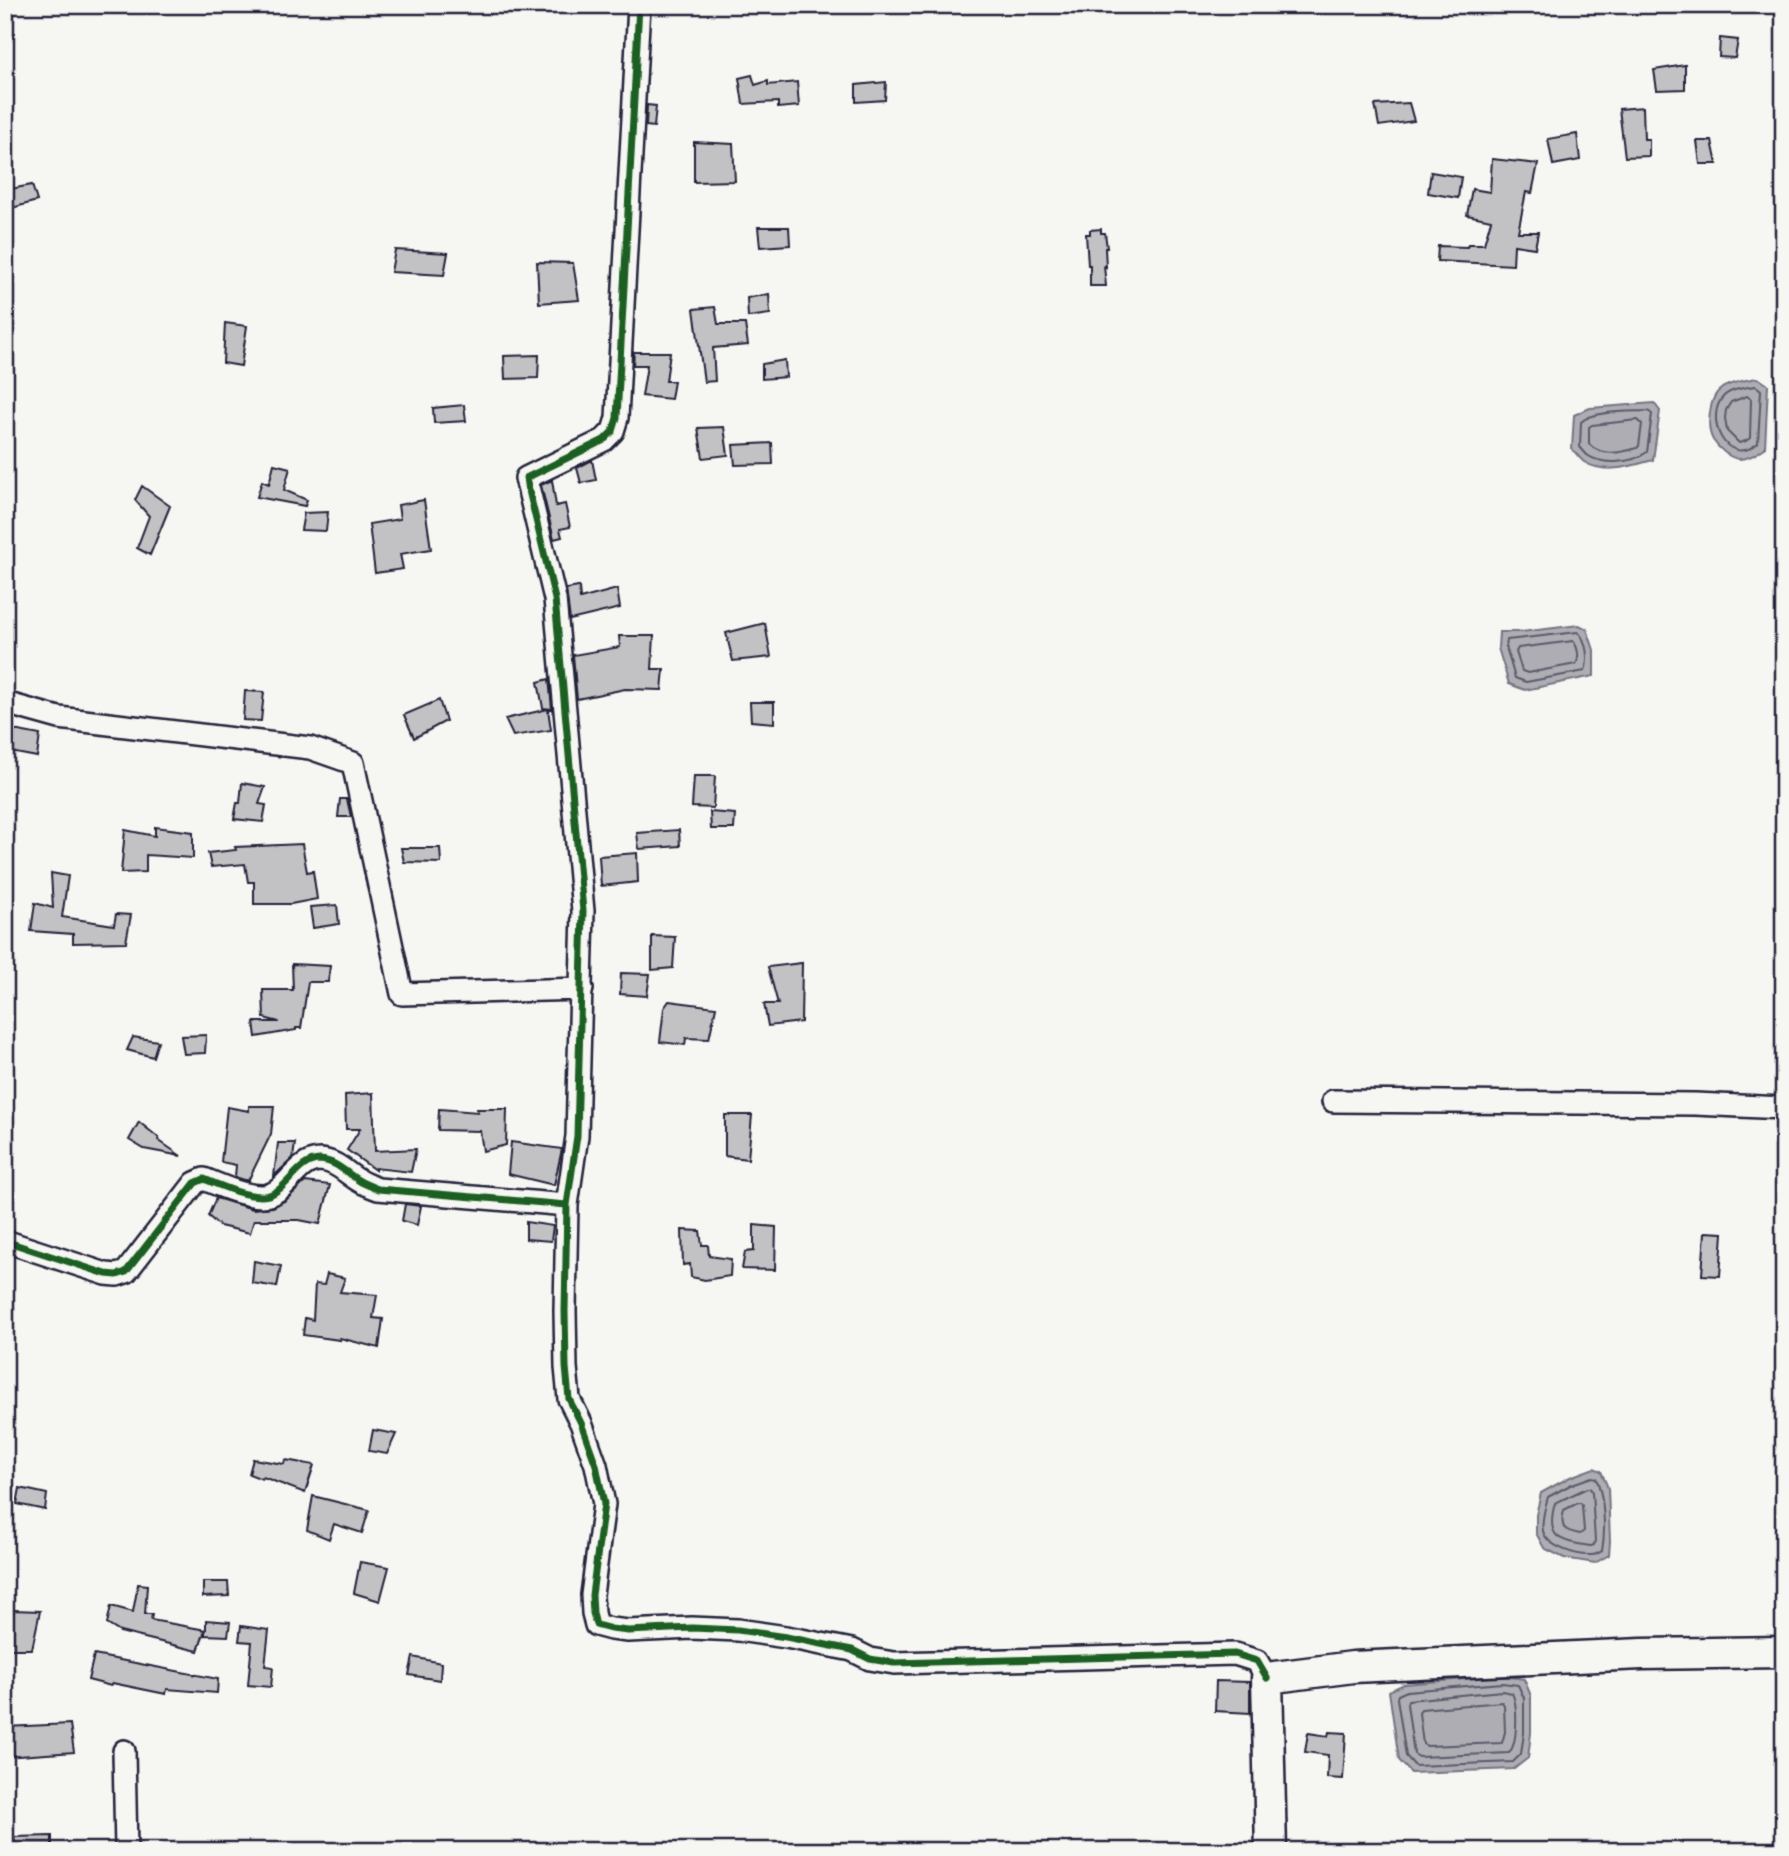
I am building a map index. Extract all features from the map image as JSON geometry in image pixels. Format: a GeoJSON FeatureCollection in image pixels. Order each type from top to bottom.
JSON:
{"type":"FeatureCollection","features":[{"type":"Feature","properties":{"kind":"main road"},"geometry":{"type":"LineString","coordinates":[[1271,1851],[1267,1678],[1353,1667],[1642,1654],[1784,1653]]}},
{"type":"Feature","properties":{"kind":"street"},"geometry":{"type":"LineString","coordinates":[[639,5],[617,418],[613,431],[604,440],[526,478],[555,600],[583,911],[577,1136],[566,1205],[566,1367],[569,1399],[592,1455],[604,1504],[592,1595],[596,1625],[628,1631],[692,1628],[738,1630],[852,1650],[870,1659],[894,1663],[1235,1654],[1257,1661],[1267,1678]]}},
{"type":"Feature","properties":{"kind":"street"},"geometry":{"type":"LineString","coordinates":[[5,704],[59,718],[310,748],[353,763],[402,994],[582,989]]}},
{"type":"Feature","properties":{"kind":"street"},"geometry":{"type":"LineString","coordinates":[[1333,1101],[1695,1104],[1784,1108]]}},
{"type":"Feature","properties":{"kind":"street"},"geometry":{"type":"LineString","coordinates":[[5,1241],[106,1274],[117,1275],[126,1272],[195,1183],[204,1179],[230,1190],[263,1196],[280,1187],[307,1163],[319,1160],[334,1163],[355,1179],[377,1189],[566,1205]]}},
{"type":"Feature","properties":{"kind":"street"},"geometry":{"type":"LineString","coordinates":[[124,1751],[126,1851]]}},
{"type":"Feature","properties":{"kind":"water"},"geometry":{"type":"Polygon","coordinates":[[[1758,378],[1768,385],[1765,448],[1750,457],[1736,459],[1713,440],[1710,428],[1711,405],[1717,393],[1725,387],[1758,378]]]}},
{"type":"Feature","properties":{"kind":"water"},"geometry":{"type":"Polygon","coordinates":[[[1654,403],[1660,411],[1653,460],[1618,468],[1601,468],[1584,462],[1572,449],[1574,415],[1590,408],[1654,403]]]}},
{"type":"Feature","properties":{"kind":"water"},"geometry":{"type":"Polygon","coordinates":[[[1579,625],[1587,629],[1594,650],[1594,676],[1525,690],[1509,684],[1498,648],[1499,632],[1579,625]]]}},
{"type":"Feature","properties":{"kind":"water"},"geometry":{"type":"Polygon","coordinates":[[[1594,1468],[1601,1471],[1608,1488],[1610,1541],[1609,1555],[1595,1563],[1564,1558],[1544,1548],[1536,1533],[1536,1515],[1541,1493],[1594,1468]]]}},
{"type":"Feature","properties":{"kind":"water"},"geometry":{"type":"Polygon","coordinates":[[[1503,1676],[1524,1679],[1531,1696],[1528,1758],[1514,1769],[1411,1773],[1399,1760],[1389,1691],[1404,1684],[1503,1676]]]}},
{"type":"Feature","properties":{"kind":"building"},"geometry":{"type":"Polygon","coordinates":[[[1720,38],[1738,40],[1735,58],[1719,57],[1720,38]]]}},
{"type":"Feature","properties":{"kind":"building"},"geometry":{"type":"Polygon","coordinates":[[[1685,65],[1685,89],[1657,90],[1654,70],[1685,65]]]}},
{"type":"Feature","properties":{"kind":"building"},"geometry":{"type":"Polygon","coordinates":[[[752,75],[755,85],[768,81],[768,85],[797,82],[799,106],[778,108],[778,102],[743,104],[739,78],[752,75]]]}},
{"type":"Feature","properties":{"kind":"building"},"geometry":{"type":"Polygon","coordinates":[[[886,82],[885,100],[856,102],[856,85],[886,82]]]}},
{"type":"Feature","properties":{"kind":"building"},"geometry":{"type":"Polygon","coordinates":[[[1409,103],[1414,121],[1379,126],[1375,105],[1409,103]]]}},
{"type":"Feature","properties":{"kind":"building"},"geometry":{"type":"Polygon","coordinates":[[[647,105],[656,106],[654,127],[646,126],[647,105]]]}},
{"type":"Feature","properties":{"kind":"building"},"geometry":{"type":"Polygon","coordinates":[[[1643,107],[1644,139],[1649,139],[1649,156],[1625,157],[1619,109],[1643,107]]]}},
{"type":"Feature","properties":{"kind":"building"},"geometry":{"type":"Polygon","coordinates":[[[1577,134],[1580,160],[1553,165],[1548,139],[1577,134]]]}},
{"type":"Feature","properties":{"kind":"building"},"geometry":{"type":"Polygon","coordinates":[[[1697,141],[1712,141],[1717,164],[1700,164],[1697,141]]]}},
{"type":"Feature","properties":{"kind":"building"},"geometry":{"type":"Polygon","coordinates":[[[694,142],[733,144],[735,181],[694,182],[694,142]]]}},
{"type":"Feature","properties":{"kind":"building"},"geometry":{"type":"Polygon","coordinates":[[[1492,159],[1538,164],[1532,193],[1526,192],[1518,232],[1538,232],[1535,248],[1514,245],[1513,265],[1437,261],[1438,246],[1467,247],[1468,244],[1484,244],[1491,220],[1467,215],[1472,189],[1490,192],[1492,159]]]}},
{"type":"Feature","properties":{"kind":"building"},"geometry":{"type":"Polygon","coordinates":[[[1431,172],[1461,177],[1458,198],[1428,193],[1431,172]]]}},
{"type":"Feature","properties":{"kind":"building"},"geometry":{"type":"Polygon","coordinates":[[[32,185],[37,201],[5,210],[5,190],[32,185]]]}},
{"type":"Feature","properties":{"kind":"building"},"geometry":{"type":"Polygon","coordinates":[[[758,227],[789,227],[790,245],[760,247],[758,227]]]}},
{"type":"Feature","properties":{"kind":"building"},"geometry":{"type":"Polygon","coordinates":[[[1101,229],[1101,233],[1105,233],[1107,248],[1106,267],[1104,266],[1106,286],[1090,286],[1086,234],[1090,234],[1090,230],[1101,229]]]}},
{"type":"Feature","properties":{"kind":"building"},"geometry":{"type":"Polygon","coordinates":[[[395,250],[448,253],[444,275],[391,272],[395,250]]]}},
{"type":"Feature","properties":{"kind":"building"},"geometry":{"type":"Polygon","coordinates":[[[537,262],[573,263],[579,300],[539,303],[537,262]]]}},
{"type":"Feature","properties":{"kind":"building"},"geometry":{"type":"Polygon","coordinates":[[[769,294],[770,314],[748,317],[747,298],[769,294]]]}},
{"type":"Feature","properties":{"kind":"building"},"geometry":{"type":"Polygon","coordinates":[[[715,307],[718,324],[745,324],[748,345],[713,348],[715,381],[704,382],[694,309],[715,307]]]}},
{"type":"Feature","properties":{"kind":"building"},"geometry":{"type":"Polygon","coordinates":[[[225,323],[247,326],[241,366],[223,363],[225,323]]]}},
{"type":"Feature","properties":{"kind":"building"},"geometry":{"type":"Polygon","coordinates":[[[634,352],[670,352],[666,381],[674,381],[671,399],[642,396],[647,365],[633,365],[634,352]]]}},
{"type":"Feature","properties":{"kind":"building"},"geometry":{"type":"Polygon","coordinates":[[[539,355],[538,378],[505,379],[504,356],[539,355]]]}},
{"type":"Feature","properties":{"kind":"building"},"geometry":{"type":"Polygon","coordinates":[[[785,360],[786,377],[762,379],[762,364],[785,360]]]}},
{"type":"Feature","properties":{"kind":"building"},"geometry":{"type":"Polygon","coordinates":[[[464,405],[466,421],[434,423],[433,408],[464,405]]]}},
{"type":"Feature","properties":{"kind":"building"},"geometry":{"type":"Polygon","coordinates":[[[724,427],[728,455],[703,458],[698,428],[724,427]]]}},
{"type":"Feature","properties":{"kind":"building"},"geometry":{"type":"Polygon","coordinates":[[[772,443],[773,464],[735,465],[733,445],[772,443]]]}},
{"type":"Feature","properties":{"kind":"building"},"geometry":{"type":"Polygon","coordinates":[[[592,460],[596,480],[581,483],[577,468],[592,460]]]}},
{"type":"Feature","properties":{"kind":"building"},"geometry":{"type":"Polygon","coordinates":[[[274,464],[290,468],[284,490],[307,500],[305,506],[257,497],[262,481],[269,484],[274,464]]]}},
{"type":"Feature","properties":{"kind":"building"},"geometry":{"type":"Polygon","coordinates":[[[552,480],[556,506],[565,504],[570,527],[560,529],[562,537],[554,539],[541,485],[552,480]]]}},
{"type":"Feature","properties":{"kind":"building"},"geometry":{"type":"Polygon","coordinates":[[[142,486],[170,506],[150,555],[137,548],[149,516],[135,500],[142,486]]]}},
{"type":"Feature","properties":{"kind":"building"},"geometry":{"type":"Polygon","coordinates":[[[424,500],[431,549],[400,554],[403,569],[375,573],[369,524],[400,519],[398,505],[424,500]]]}},
{"type":"Feature","properties":{"kind":"building"},"geometry":{"type":"Polygon","coordinates":[[[328,512],[326,531],[301,530],[304,513],[328,512]]]}},
{"type":"Feature","properties":{"kind":"building"},"geometry":{"type":"Polygon","coordinates":[[[579,587],[580,599],[617,589],[620,608],[570,620],[566,589],[579,587]]]}},
{"type":"Feature","properties":{"kind":"building"},"geometry":{"type":"Polygon","coordinates":[[[765,623],[771,657],[733,661],[726,633],[765,623]]]}},
{"type":"Feature","properties":{"kind":"building"},"geometry":{"type":"Polygon","coordinates":[[[619,636],[654,636],[652,669],[664,669],[662,690],[625,689],[577,699],[573,655],[620,647],[619,636]]]}},
{"type":"Feature","properties":{"kind":"building"},"geometry":{"type":"Polygon","coordinates":[[[549,679],[552,709],[543,708],[538,682],[549,679]]]}},
{"type":"Feature","properties":{"kind":"building"},"geometry":{"type":"Polygon","coordinates":[[[245,691],[264,692],[261,721],[243,720],[245,691]]]}},
{"type":"Feature","properties":{"kind":"building"},"geometry":{"type":"Polygon","coordinates":[[[439,700],[446,721],[414,738],[404,715],[439,700]]]}},
{"type":"Feature","properties":{"kind":"building"},"geometry":{"type":"Polygon","coordinates":[[[750,702],[774,702],[774,723],[751,721],[750,702]]]}},
{"type":"Feature","properties":{"kind":"building"},"geometry":{"type":"Polygon","coordinates":[[[548,709],[551,730],[513,736],[505,719],[548,709]]]}},
{"type":"Feature","properties":{"kind":"building"},"geometry":{"type":"Polygon","coordinates":[[[8,729],[40,735],[37,757],[5,751],[8,729]]]}},
{"type":"Feature","properties":{"kind":"building"},"geometry":{"type":"Polygon","coordinates":[[[694,776],[715,776],[713,808],[692,807],[694,776]]]}},
{"type":"Feature","properties":{"kind":"building"},"geometry":{"type":"Polygon","coordinates":[[[242,783],[265,787],[259,804],[266,805],[263,822],[234,819],[237,803],[240,803],[242,783]]]}},
{"type":"Feature","properties":{"kind":"building"},"geometry":{"type":"Polygon","coordinates":[[[340,799],[347,799],[351,817],[338,817],[340,799]]]}},
{"type":"Feature","properties":{"kind":"building"},"geometry":{"type":"Polygon","coordinates":[[[710,812],[735,814],[734,829],[711,829],[710,812]]]}},
{"type":"Feature","properties":{"kind":"building"},"geometry":{"type":"Polygon","coordinates":[[[155,827],[193,832],[193,858],[146,855],[146,872],[121,873],[125,830],[155,836],[155,827]]]}},
{"type":"Feature","properties":{"kind":"building"},"geometry":{"type":"Polygon","coordinates":[[[679,830],[680,846],[639,849],[637,833],[679,830]]]}},
{"type":"Feature","properties":{"kind":"building"},"geometry":{"type":"Polygon","coordinates":[[[302,844],[307,872],[313,871],[317,899],[291,904],[254,904],[254,882],[248,882],[245,864],[211,867],[208,853],[236,850],[235,847],[302,844]]]}},
{"type":"Feature","properties":{"kind":"building"},"geometry":{"type":"Polygon","coordinates":[[[401,848],[440,848],[441,863],[404,862],[401,848]]]}},
{"type":"Feature","properties":{"kind":"building"},"geometry":{"type":"Polygon","coordinates":[[[637,853],[638,882],[601,886],[599,856],[637,853]]]}},
{"type":"Feature","properties":{"kind":"building"},"geometry":{"type":"Polygon","coordinates":[[[51,873],[68,876],[62,917],[114,925],[116,914],[131,915],[126,942],[73,943],[73,934],[31,931],[35,903],[53,908],[51,873]]]}},
{"type":"Feature","properties":{"kind":"building"},"geometry":{"type":"Polygon","coordinates":[[[337,905],[339,924],[313,928],[310,907],[337,905]]]}},
{"type":"Feature","properties":{"kind":"building"},"geometry":{"type":"Polygon","coordinates":[[[652,936],[675,937],[673,968],[652,970],[652,936]]]}},
{"type":"Feature","properties":{"kind":"building"},"geometry":{"type":"Polygon","coordinates":[[[802,963],[801,1022],[768,1026],[764,1004],[778,1004],[768,967],[802,963]]]}},
{"type":"Feature","properties":{"kind":"building"},"geometry":{"type":"Polygon","coordinates":[[[292,964],[330,966],[328,982],[308,982],[301,1028],[256,1037],[254,1022],[279,1022],[264,1018],[263,990],[293,990],[292,964]]]}},
{"type":"Feature","properties":{"kind":"building"},"geometry":{"type":"Polygon","coordinates":[[[621,973],[650,974],[647,996],[620,994],[621,973]]]}},
{"type":"Feature","properties":{"kind":"building"},"geometry":{"type":"Polygon","coordinates":[[[669,1001],[716,1007],[709,1039],[686,1038],[685,1045],[660,1042],[664,1008],[669,1001]]]}},
{"type":"Feature","properties":{"kind":"building"},"geometry":{"type":"Polygon","coordinates":[[[206,1035],[205,1053],[184,1054],[181,1036],[206,1035]]]}},
{"type":"Feature","properties":{"kind":"building"},"geometry":{"type":"Polygon","coordinates":[[[133,1037],[158,1041],[153,1057],[127,1050],[133,1037]]]}},
{"type":"Feature","properties":{"kind":"building"},"geometry":{"type":"Polygon","coordinates":[[[373,1093],[375,1151],[416,1149],[411,1172],[375,1170],[347,1150],[360,1129],[346,1129],[345,1095],[373,1093]]]}},
{"type":"Feature","properties":{"kind":"building"},"geometry":{"type":"Polygon","coordinates":[[[249,1106],[274,1106],[271,1134],[248,1181],[235,1177],[236,1165],[221,1162],[227,1107],[249,1111],[249,1106]]]}},
{"type":"Feature","properties":{"kind":"building"},"geometry":{"type":"Polygon","coordinates":[[[439,1109],[478,1112],[477,1109],[507,1109],[506,1145],[483,1151],[480,1131],[438,1130],[439,1109]]]}},
{"type":"Feature","properties":{"kind":"building"},"geometry":{"type":"Polygon","coordinates":[[[725,1115],[752,1115],[748,1159],[725,1156],[725,1115]]]}},
{"type":"Feature","properties":{"kind":"building"},"geometry":{"type":"Polygon","coordinates":[[[139,1122],[181,1156],[144,1149],[129,1140],[139,1122]]]}},
{"type":"Feature","properties":{"kind":"building"},"geometry":{"type":"Polygon","coordinates":[[[511,1142],[562,1149],[554,1185],[508,1174],[511,1142]]]}},
{"type":"Feature","properties":{"kind":"building"},"geometry":{"type":"Polygon","coordinates":[[[278,1143],[295,1143],[293,1158],[274,1176],[278,1143]]]}},
{"type":"Feature","properties":{"kind":"building"},"geometry":{"type":"Polygon","coordinates":[[[305,1182],[330,1185],[320,1224],[299,1220],[254,1220],[250,1233],[220,1226],[208,1216],[216,1198],[253,1209],[273,1207],[286,1200],[305,1182]]]}},
{"type":"Feature","properties":{"kind":"building"},"geometry":{"type":"Polygon","coordinates":[[[405,1204],[421,1206],[417,1225],[402,1221],[405,1204]]]}},
{"type":"Feature","properties":{"kind":"building"},"geometry":{"type":"Polygon","coordinates":[[[526,1222],[553,1226],[551,1241],[526,1239],[526,1222]]]}},
{"type":"Feature","properties":{"kind":"building"},"geometry":{"type":"Polygon","coordinates":[[[754,1225],[776,1227],[775,1270],[742,1269],[745,1252],[754,1251],[754,1225]]]}},
{"type":"Feature","properties":{"kind":"building"},"geometry":{"type":"Polygon","coordinates":[[[682,1230],[700,1231],[702,1245],[708,1245],[709,1256],[731,1259],[730,1276],[705,1280],[691,1277],[690,1264],[683,1265],[682,1230]]]}},
{"type":"Feature","properties":{"kind":"building"},"geometry":{"type":"Polygon","coordinates":[[[1705,1232],[1723,1233],[1720,1276],[1702,1275],[1705,1232]]]}},
{"type":"Feature","properties":{"kind":"building"},"geometry":{"type":"Polygon","coordinates":[[[254,1261],[281,1266],[277,1287],[252,1283],[254,1261]]]}},
{"type":"Feature","properties":{"kind":"building"},"geometry":{"type":"Polygon","coordinates":[[[327,1274],[345,1278],[340,1292],[377,1295],[373,1318],[383,1319],[379,1348],[340,1338],[303,1335],[305,1318],[313,1320],[315,1284],[324,1285],[327,1274]]]}},
{"type":"Feature","properties":{"kind":"building"},"geometry":{"type":"Polygon","coordinates":[[[373,1430],[396,1434],[387,1454],[369,1451],[373,1430]]]}},
{"type":"Feature","properties":{"kind":"building"},"geometry":{"type":"Polygon","coordinates":[[[253,1459],[284,1464],[285,1460],[314,1465],[305,1493],[249,1474],[253,1459]]]}},
{"type":"Feature","properties":{"kind":"building"},"geometry":{"type":"Polygon","coordinates":[[[20,1488],[47,1494],[45,1510],[17,1504],[20,1488]]]}},
{"type":"Feature","properties":{"kind":"building"},"geometry":{"type":"Polygon","coordinates":[[[313,1496],[369,1510],[362,1533],[334,1524],[329,1539],[307,1530],[313,1496]]]}},
{"type":"Feature","properties":{"kind":"building"},"geometry":{"type":"Polygon","coordinates":[[[360,1562],[389,1567],[380,1601],[354,1593],[360,1562]]]}},
{"type":"Feature","properties":{"kind":"building"},"geometry":{"type":"Polygon","coordinates":[[[203,1582],[228,1582],[229,1596],[203,1597],[203,1582]]]}},
{"type":"Feature","properties":{"kind":"building"},"geometry":{"type":"Polygon","coordinates":[[[138,1584],[147,1585],[145,1614],[152,1614],[151,1620],[206,1630],[206,1620],[230,1622],[228,1636],[205,1635],[205,1630],[198,1651],[120,1632],[107,1624],[111,1606],[133,1612],[138,1584]]]}},
{"type":"Feature","properties":{"kind":"building"},"geometry":{"type":"Polygon","coordinates":[[[13,1610],[40,1611],[32,1649],[8,1649],[13,1610]]]}},
{"type":"Feature","properties":{"kind":"building"},"geometry":{"type":"Polygon","coordinates":[[[241,1626],[269,1630],[265,1666],[273,1667],[271,1687],[248,1685],[252,1642],[239,1641],[241,1626]]]}},
{"type":"Feature","properties":{"kind":"building"},"geometry":{"type":"Polygon","coordinates":[[[94,1655],[218,1679],[217,1693],[167,1689],[166,1694],[88,1680],[94,1655]]]}},
{"type":"Feature","properties":{"kind":"building"},"geometry":{"type":"Polygon","coordinates":[[[413,1657],[441,1663],[440,1680],[409,1675],[413,1657]]]}},
{"type":"Feature","properties":{"kind":"building"},"geometry":{"type":"Polygon","coordinates":[[[1216,1681],[1250,1682],[1250,1713],[1215,1711],[1216,1681]]]}},
{"type":"Feature","properties":{"kind":"building"},"geometry":{"type":"Polygon","coordinates":[[[70,1724],[74,1752],[5,1757],[5,1727],[70,1724]]]}},
{"type":"Feature","properties":{"kind":"building"},"geometry":{"type":"Polygon","coordinates":[[[1329,1732],[1346,1733],[1343,1779],[1327,1778],[1328,1755],[1305,1752],[1308,1733],[1328,1736],[1329,1732]]]}},
{"type":"Feature","properties":{"kind":"building"},"geometry":{"type":"Polygon","coordinates":[[[52,1836],[52,1850],[16,1851],[14,1837],[52,1836]]]}},
{"type":"Feature","properties":{"kind":"cycle path"},"geometry":{"type":"LineString","coordinates":[[639,5],[617,418],[613,431],[604,440],[526,478],[555,599],[583,911],[577,1136],[567,1205],[566,1367],[569,1399],[596,1465],[604,1504],[592,1595],[596,1625],[628,1631],[692,1628],[738,1630],[852,1650],[870,1659],[894,1663],[1235,1654],[1257,1661],[1267,1678]]}},
{"type":"Feature","properties":{"kind":"cycle path"},"geometry":{"type":"LineString","coordinates":[[5,1241],[106,1274],[117,1275],[126,1272],[195,1183],[204,1179],[240,1192],[262,1196],[278,1190],[304,1166],[320,1160],[336,1165],[378,1189],[567,1205]]}}]}
